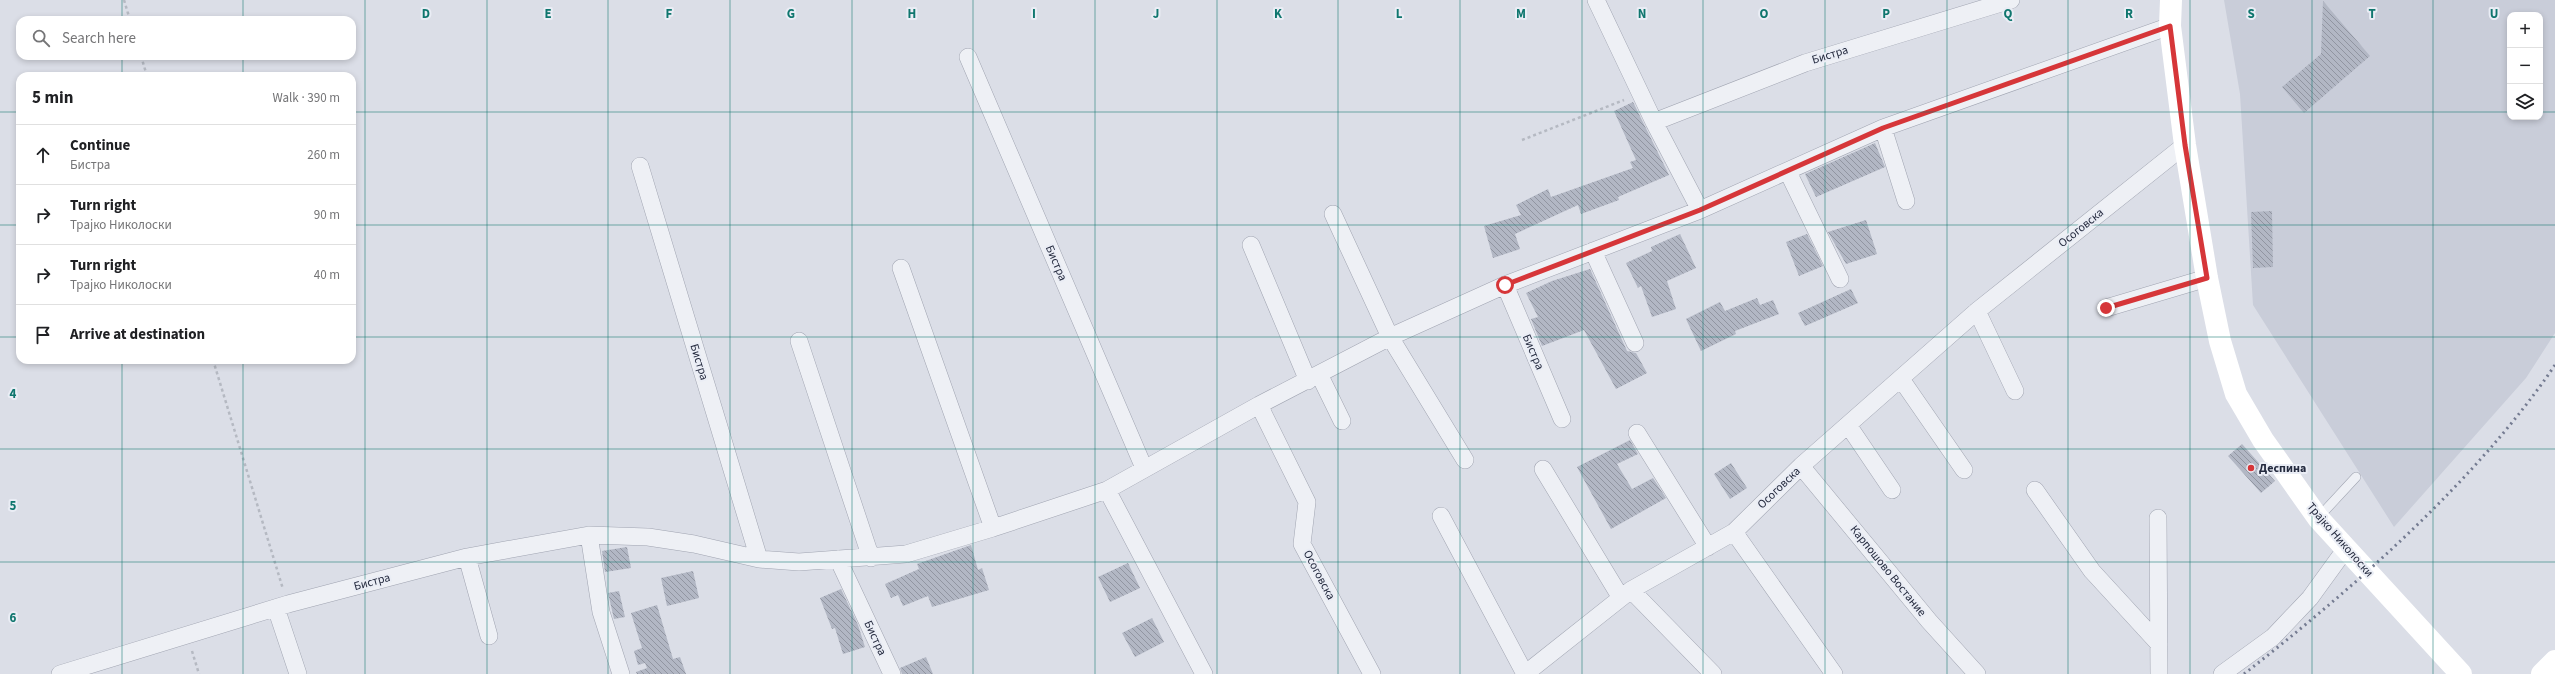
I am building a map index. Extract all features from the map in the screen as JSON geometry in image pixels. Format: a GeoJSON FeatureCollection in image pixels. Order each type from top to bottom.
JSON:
{"type":"FeatureCollection","features":[{"type":"Feature","properties":{"kind":"main road","name":"Трајко Николоски"},"geometry":{"type":"LineString","coordinates":[[2171,0],[2170,26],[2185,145],[2207,278],[2220,341],[2236,394],[2263,440],[2318,518],[2347,547],[2461,674]]}},
{"type":"Feature","properties":{"kind":"main road"},"geometry":{"type":"LineString","coordinates":[[2542,674],[2555,661]]}},
{"type":"Feature","properties":{"kind":"street"},"geometry":{"type":"LineString","coordinates":[[1596,0],[1640,94],[1700,210]]}},
{"type":"Feature","properties":{"kind":"street","name":"Бистра"},"geometry":{"type":"LineString","coordinates":[[1654,122],[1805,63],[2012,0]]}},
{"type":"Feature","properties":{"kind":"street","name":"Бистра"},"geometry":{"type":"LineString","coordinates":[[60,674],[282,606],[467,557],[589,535],[655,538],[694,544],[759,558],[799,562],[870,558],[906,554],[993,528],[1107,490],[1144,468],[1390,337],[1505,285],[1700,210],[1788,172],[1883,128],[2170,26]]}},
{"type":"Feature","properties":{"kind":"street","name":"Бистра"},"geometry":{"type":"LineString","coordinates":[[968,57],[1144,468]]}},
{"type":"Feature","properties":{"kind":"street"},"geometry":{"type":"LineString","coordinates":[[1883,128],[1906,201]]}},
{"type":"Feature","properties":{"kind":"street","name":"Осоговска"},"geometry":{"type":"LineString","coordinates":[[1441,516],[1525,674],[1626,594],[1734,532],[1801,466],[1977,312],[2185,145]]}},
{"type":"Feature","properties":{"kind":"street","name":"Бистра"},"geometry":{"type":"LineString","coordinates":[[640,166],[759,558]]}},
{"type":"Feature","properties":{"kind":"street"},"geometry":{"type":"LineString","coordinates":[[1788,172],[1840,278]]}},
{"type":"Feature","properties":{"kind":"street"},"geometry":{"type":"LineString","coordinates":[[1333,214],[1390,337],[1465,460]]}},
{"type":"Feature","properties":{"kind":"street"},"geometry":{"type":"LineString","coordinates":[[1251,245],[1314,378],[1342,421]]}},
{"type":"Feature","properties":{"kind":"street"},"geometry":{"type":"LineString","coordinates":[[1593,251],[1635,343]]}},
{"type":"Feature","properties":{"kind":"street"},"geometry":{"type":"LineString","coordinates":[[901,268],[993,528]]}},
{"type":"Feature","properties":{"kind":"street"},"geometry":{"type":"LineString","coordinates":[[2106,308],[2207,278]]}},
{"type":"Feature","properties":{"kind":"street","name":"Бистра"},"geometry":{"type":"LineString","coordinates":[[1505,285],[1562,419]]}},
{"type":"Feature","properties":{"kind":"street"},"geometry":{"type":"LineString","coordinates":[[1977,312],[2016,391]]}},
{"type":"Feature","properties":{"kind":"street"},"geometry":{"type":"LineString","coordinates":[[799,341],[870,558]]}},
{"type":"Feature","properties":{"kind":"street"},"geometry":{"type":"LineString","coordinates":[[1901,378],[1964,470]]}},
{"type":"Feature","properties":{"kind":"street","name":"Осоговска"},"geometry":{"type":"LineString","coordinates":[[1259,406],[1307,502],[1302,544],[1372,674]]}},
{"type":"Feature","properties":{"kind":"street"},"geometry":{"type":"LineString","coordinates":[[1848,425],[1892,490]]}},
{"type":"Feature","properties":{"kind":"street"},"geometry":{"type":"LineString","coordinates":[[1637,433],[1708,547]]}},
{"type":"Feature","properties":{"kind":"street","name":"Карпошово Востание"},"geometry":{"type":"LineString","coordinates":[[1801,466],[1929,621],[1977,674]]}},
{"type":"Feature","properties":{"kind":"street"},"geometry":{"type":"LineString","coordinates":[[1543,469],[1626,594],[1713,674]]}},
{"type":"Feature","properties":{"kind":"street"},"geometry":{"type":"LineString","coordinates":[[1107,490],[1201,673]]}},
{"type":"Feature","properties":{"kind":"street"},"geometry":{"type":"LineString","coordinates":[[2035,490],[2092,571],[2159,644]]}},
{"type":"Feature","properties":{"kind":"street"},"geometry":{"type":"LineString","coordinates":[[2158,518],[2159,674]]}},
{"type":"Feature","properties":{"kind":"street"},"geometry":{"type":"LineString","coordinates":[[1734,532],[1834,674]]}},
{"type":"Feature","properties":{"kind":"street"},"geometry":{"type":"LineString","coordinates":[[589,535],[601,612],[621,674]]}},
{"type":"Feature","properties":{"kind":"street"},"geometry":{"type":"LineString","coordinates":[[2222,674],[2273,637],[2310,598],[2347,547]]}},
{"type":"Feature","properties":{"kind":"street"},"geometry":{"type":"LineString","coordinates":[[467,557],[489,636]]}},
{"type":"Feature","properties":{"kind":"street","name":"Бистра"},"geometry":{"type":"LineString","coordinates":[[838,559],[892,674]]}},
{"type":"Feature","properties":{"kind":"street"},"geometry":{"type":"LineString","coordinates":[[282,606],[298,674]]}},
{"type":"Feature","properties":{"kind":"lane"},"geometry":{"type":"LineString","coordinates":[[2318,518],[2356,477]]}},
{"type":"Feature","properties":{"kind":"path"},"geometry":{"type":"LineString","coordinates":[[124,0],[129,16]]}},
{"type":"Feature","properties":{"kind":"path"},"geometry":{"type":"LineString","coordinates":[[142,60],[146,72]]}},
{"type":"Feature","properties":{"kind":"path"},"geometry":{"type":"LineString","coordinates":[[1522,140],[1640,94]]}},
{"type":"Feature","properties":{"kind":"path"},"geometry":{"type":"LineString","coordinates":[[214,364],[282,606]]}},
{"type":"Feature","properties":{"kind":"path"},"geometry":{"type":"LineString","coordinates":[[187,635],[198,674]]}},
{"type":"Feature","properties":{"kind":"shaded area"},"geometry":{"type":"Polygon","coordinates":[[[2224,0],[2555,0],[2555,333],[2526,378],[2394,527],[2253,305],[2240,94],[2224,0]]]}},
{"type":"Feature","properties":{"kind":"building"},"geometry":{"type":"Polygon","coordinates":[[[2323,1],[2370,56],[2304,113],[2282,87],[2321,54],[2323,1]]]}},
{"type":"Feature","properties":{"kind":"building"},"geometry":{"type":"Polygon","coordinates":[[[1633,102],[1669,175],[1618,197],[1619,200],[1581,214],[1578,205],[1515,234],[1520,249],[1493,258],[1484,226],[1521,215],[1516,205],[1548,189],[1551,197],[1633,168],[1630,162],[1636,160],[1614,111],[1633,102]]]}},
{"type":"Feature","properties":{"kind":"building"},"geometry":{"type":"Polygon","coordinates":[[[1875,143],[1885,167],[1816,197],[1805,174],[1875,143]]]}},
{"type":"Feature","properties":{"kind":"building"},"geometry":{"type":"Polygon","coordinates":[[[2272,211],[2273,267],[2253,268],[2251,212],[2272,211]]]}},
{"type":"Feature","properties":{"kind":"building"},"geometry":{"type":"Polygon","coordinates":[[[1866,220],[1877,254],[1846,264],[1828,232],[1866,220]]]}},
{"type":"Feature","properties":{"kind":"building"},"geometry":{"type":"Polygon","coordinates":[[[1680,234],[1696,268],[1667,281],[1676,309],[1652,317],[1641,286],[1638,288],[1626,263],[1652,251],[1651,247],[1680,234]]]}},
{"type":"Feature","properties":{"kind":"building"},"geometry":{"type":"Polygon","coordinates":[[[1807,234],[1823,266],[1799,276],[1786,242],[1807,234]]]}},
{"type":"Feature","properties":{"kind":"building"},"geometry":{"type":"Polygon","coordinates":[[[1590,269],[1627,351],[1636,353],[1647,373],[1616,389],[1584,330],[1542,346],[1531,319],[1538,317],[1526,293],[1552,281],[1590,269]]]}},
{"type":"Feature","properties":{"kind":"building"},"geometry":{"type":"Polygon","coordinates":[[[1851,289],[1858,303],[1805,326],[1798,313],[1851,289]]]}},
{"type":"Feature","properties":{"kind":"building"},"geometry":{"type":"Polygon","coordinates":[[[1757,298],[1760,305],[1773,300],[1779,314],[1735,331],[1736,334],[1701,351],[1686,319],[1720,302],[1725,311],[1757,298]]]}},
{"type":"Feature","properties":{"kind":"building"},"geometry":{"type":"Polygon","coordinates":[[[1630,440],[1638,454],[1617,464],[1632,489],[1653,478],[1666,498],[1611,529],[1577,467],[1630,440]]]}},
{"type":"Feature","properties":{"kind":"building","name":"Деспина"},"geometry":{"type":"Polygon","coordinates":[[[2242,444],[2275,481],[2261,493],[2228,456],[2242,444]]]}},
{"type":"Feature","properties":{"kind":"building"},"geometry":{"type":"Polygon","coordinates":[[[1731,463],[1747,488],[1730,499],[1714,474],[1731,463]]]}},
{"type":"Feature","properties":{"kind":"building"},"geometry":{"type":"Polygon","coordinates":[[[971,545],[978,570],[982,568],[989,590],[932,607],[928,596],[903,606],[898,595],[891,598],[885,584],[919,569],[917,564],[971,545]]]}},
{"type":"Feature","properties":{"kind":"building"},"geometry":{"type":"Polygon","coordinates":[[[627,547],[631,568],[605,572],[602,551],[627,547]]]}},
{"type":"Feature","properties":{"kind":"building"},"geometry":{"type":"Polygon","coordinates":[[[1128,563],[1140,588],[1110,602],[1098,577],[1128,563]]]}},
{"type":"Feature","properties":{"kind":"building"},"geometry":{"type":"Polygon","coordinates":[[[693,571],[699,598],[667,606],[661,578],[693,571]]]}},
{"type":"Feature","properties":{"kind":"building"},"geometry":{"type":"Polygon","coordinates":[[[841,589],[858,625],[865,647],[843,654],[835,628],[832,629],[820,598],[841,589]]]}},
{"type":"Feature","properties":{"kind":"building"},"geometry":{"type":"Polygon","coordinates":[[[619,591],[625,617],[614,619],[608,593],[619,591]]]}},
{"type":"Feature","properties":{"kind":"building"},"geometry":{"type":"Polygon","coordinates":[[[657,605],[673,659],[680,657],[686,674],[637,674],[636,672],[647,668],[645,663],[638,665],[634,651],[642,648],[631,613],[657,605]]]}},
{"type":"Feature","properties":{"kind":"building"},"geometry":{"type":"Polygon","coordinates":[[[1152,618],[1164,642],[1135,657],[1122,633],[1152,618]]]}},
{"type":"Feature","properties":{"kind":"building"},"geometry":{"type":"Polygon","coordinates":[[[926,657],[933,674],[902,674],[900,668],[926,657]]]}},
{"type":"Feature","properties":{"kind":"railway"},"geometry":{"type":"LineString","coordinates":[[2244,674],[2328,606],[2412,530],[2489,450],[2524,408],[2555,365]]}},
{"type":"Feature","properties":{"kind":"place","name":"Деспина"},"geometry":{"type":"Point","coordinates":[2251,468]}},
{"type":"Feature","properties":{"kind":"route"},"geometry":{"type":"LineString","coordinates":[[1505,285],[1700,210],[1788,172],[1883,128],[2170,26],[2185,145],[2207,278],[2106,308]]}}]}
